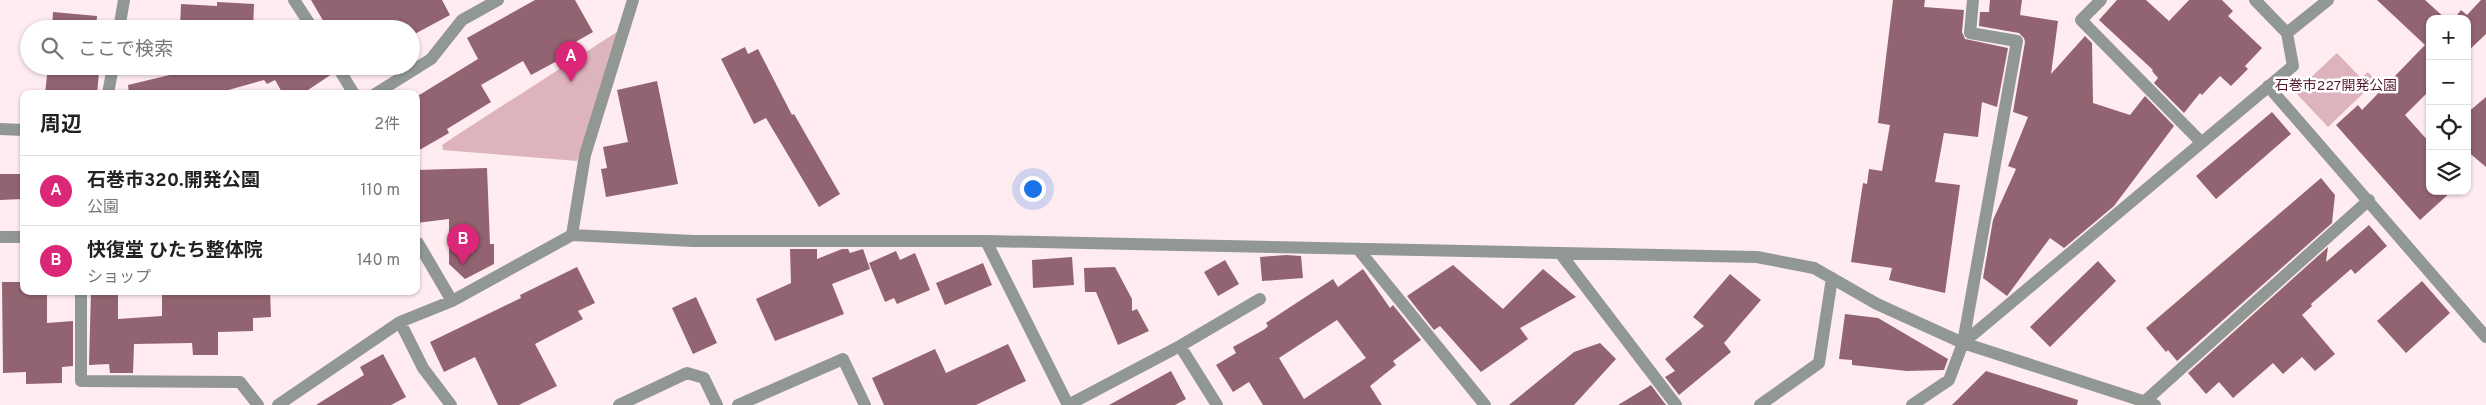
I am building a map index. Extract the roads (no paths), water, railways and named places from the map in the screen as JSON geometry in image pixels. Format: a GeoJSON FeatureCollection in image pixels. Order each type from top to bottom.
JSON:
{"type":"FeatureCollection","features":[{"type":"Feature","properties":{"kind":"street"},"geometry":{"type":"LineString","coordinates":[[121,20],[124,0]]}},
{"type":"Feature","properties":{"kind":"street"},"geometry":{"type":"LineString","coordinates":[[294,0],[307,20]]}},
{"type":"Feature","properties":{"kind":"street"},"geometry":{"type":"LineString","coordinates":[[420,66],[431,59],[462,20],[498,0]]}},
{"type":"Feature","properties":{"kind":"street"},"geometry":{"type":"LineString","coordinates":[[572,235],[585,155],[633,0]]}},
{"type":"Feature","properties":{"kind":"street"},"geometry":{"type":"LineString","coordinates":[[1912,405],[1949,380],[1963,343],[2017,41],[1970,33],[1974,0]]}},
{"type":"Feature","properties":{"kind":"street"},"geometry":{"type":"LineString","coordinates":[[2101,0],[2081,20],[2201,142]]}},
{"type":"Feature","properties":{"kind":"street"},"geometry":{"type":"LineString","coordinates":[[1963,343],[2294,66],[2288,33],[2255,0]]}},
{"type":"Feature","properties":{"kind":"street"},"geometry":{"type":"LineString","coordinates":[[2288,33],[2328,0]]}},
{"type":"Feature","properties":{"kind":"street"},"geometry":{"type":"LineString","coordinates":[[109,90],[111,75]]}},
{"type":"Feature","properties":{"kind":"street"},"geometry":{"type":"LineString","coordinates":[[342,75],[352,90]]}},
{"type":"Feature","properties":{"kind":"street"},"geometry":{"type":"LineString","coordinates":[[381,90],[405,75]]}},
{"type":"Feature","properties":{"kind":"street"},"geometry":{"type":"LineString","coordinates":[[2268,86],[2369,200],[2486,337]]}},
{"type":"Feature","properties":{"kind":"street"},"geometry":{"type":"LineString","coordinates":[[0,129],[20,130]]}},
{"type":"Feature","properties":{"kind":"street"},"geometry":{"type":"LineString","coordinates":[[278,405],[400,322],[452,301],[572,235],[693,241],[986,242],[1757,258],[1814,268],[1877,304],[1963,343],[2150,404],[2369,200]]}},
{"type":"Feature","properties":{"kind":"street"},"geometry":{"type":"LineString","coordinates":[[0,237],[20,237]]}},
{"type":"Feature","properties":{"kind":"street"},"geometry":{"type":"LineString","coordinates":[[986,242],[1068,405],[1180,346],[1260,299]]}},
{"type":"Feature","properties":{"kind":"street"},"geometry":{"type":"LineString","coordinates":[[420,246],[452,301]]}},
{"type":"Feature","properties":{"kind":"street"},"geometry":{"type":"LineString","coordinates":[[1358,249],[1485,405]]}},
{"type":"Feature","properties":{"kind":"street"},"geometry":{"type":"LineString","coordinates":[[1560,253],[1676,405]]}},
{"type":"Feature","properties":{"kind":"street"},"geometry":{"type":"LineString","coordinates":[[1760,405],[1819,363],[1832,278]]}},
{"type":"Feature","properties":{"kind":"street"},"geometry":{"type":"LineString","coordinates":[[81,295],[81,381],[240,382],[258,405]]}},
{"type":"Feature","properties":{"kind":"street"},"geometry":{"type":"LineString","coordinates":[[400,322],[423,368],[451,405]]}},
{"type":"Feature","properties":{"kind":"street"},"geometry":{"type":"LineString","coordinates":[[1180,346],[1217,405]]}},
{"type":"Feature","properties":{"kind":"street"},"geometry":{"type":"LineString","coordinates":[[738,405],[843,358],[866,405]]}},
{"type":"Feature","properties":{"kind":"street"},"geometry":{"type":"LineString","coordinates":[[619,405],[688,373],[704,378],[717,405]]}},
{"type":"Feature","properties":{"kind":"place","name":"石巻市320.開発公園"},"geometry":{"type":"Point","coordinates":[571,82]}},
{"type":"Feature","properties":{"kind":"place","name":"快復堂 ひたち整体院"},"geometry":{"type":"Point","coordinates":[463,265]}},
{"type":"Feature","properties":{"kind":"park label","name":"石巻市227開発公園"},"geometry":{"type":"Point","coordinates":[2336,86]}}]}
